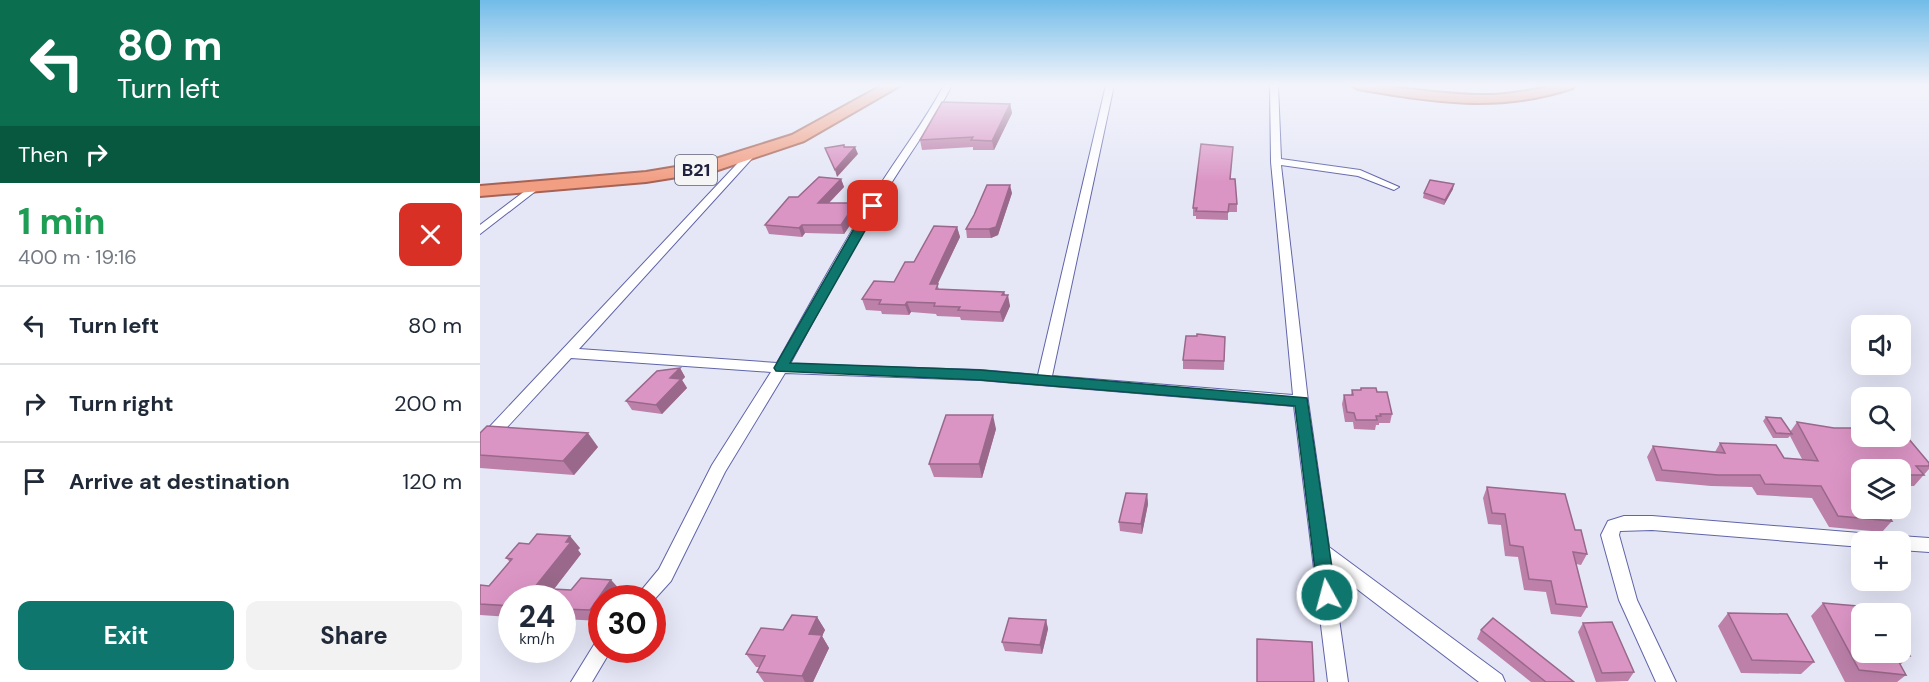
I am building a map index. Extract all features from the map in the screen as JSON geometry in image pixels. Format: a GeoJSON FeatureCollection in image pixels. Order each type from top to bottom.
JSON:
{"type":"FeatureCollection","features":[{"type":"Feature","properties":{"kind":"highway","name":"B21"},"geometry":{"type":"LineString","coordinates":[[480,191],[533,188],[684,172],[741,159],[754,151],[798,138],[836,117]]}},
{"type":"Feature","properties":{"kind":"street"},"geometry":{"type":"LineString","coordinates":[[656,585],[665,575],[709,485],[781,368],[854,235],[900,160],[930,117]]}},
{"type":"Feature","properties":{"kind":"street"},"geometry":{"type":"LineString","coordinates":[[1044,379],[1103,117]]}},
{"type":"Feature","properties":{"kind":"street"},"geometry":{"type":"LineString","coordinates":[[1275,117],[1276,161],[1301,401],[1338,682]]}},
{"type":"Feature","properties":{"kind":"street"},"geometry":{"type":"LineString","coordinates":[[480,447],[754,151]]}},
{"type":"Feature","properties":{"kind":"street"},"geometry":{"type":"LineString","coordinates":[[1276,161],[1360,173],[1394,187]]}},
{"type":"Feature","properties":{"kind":"street"},"geometry":{"type":"LineString","coordinates":[[480,231],[533,188]]}},
{"type":"Feature","properties":{"kind":"street"},"geometry":{"type":"LineString","coordinates":[[568,353],[781,368],[1044,379],[1301,401]]}},
{"type":"Feature","properties":{"kind":"street"},"geometry":{"type":"LineString","coordinates":[[1666,682],[1629,600],[1610,535],[1614,526],[1624,523],[1652,523],[1851,539]]}},
{"type":"Feature","properties":{"kind":"street"},"geometry":{"type":"LineString","coordinates":[[1911,544],[1929,545]]}},
{"type":"Feature","properties":{"kind":"street"},"geometry":{"type":"LineString","coordinates":[[1322,551],[1495,682]]}},
{"type":"Feature","properties":{"kind":"street"},"geometry":{"type":"LineString","coordinates":[[581,682],[593,663]]}},
{"type":"Feature","properties":{"kind":"building"},"geometry":{"type":"Polygon","coordinates":[[[933,117],[1004,117],[992,141],[971,140],[973,137],[920,140],[933,117]]]}},
{"type":"Feature","properties":{"kind":"building"},"geometry":{"type":"Polygon","coordinates":[[[1201,144],[1233,147],[1230,179],[1235,179],[1237,204],[1229,204],[1228,212],[1196,211],[1197,208],[1193,208],[1201,144]]]}},
{"type":"Feature","properties":{"kind":"building"},"geometry":{"type":"Polygon","coordinates":[[[844,145],[844,147],[855,147],[835,170],[825,148],[844,145]]]}},
{"type":"Feature","properties":{"kind":"building"},"geometry":{"type":"Polygon","coordinates":[[[819,177],[841,179],[818,203],[856,203],[841,225],[802,225],[799,228],[765,225],[789,197],[798,197],[819,177]]]}},
{"type":"Feature","properties":{"kind":"building"},"geometry":{"type":"Polygon","coordinates":[[[1430,180],[1454,184],[1445,200],[1424,193],[1430,180]]]}},
{"type":"Feature","properties":{"kind":"building"},"geometry":{"type":"Polygon","coordinates":[[[987,185],[1010,185],[996,227],[966,229],[974,215],[987,185]]]}},
{"type":"Feature","properties":{"kind":"building"},"geometry":{"type":"Polygon","coordinates":[[[934,226],[957,227],[930,284],[938,284],[936,289],[1004,292],[1002,295],[1008,295],[1000,312],[958,310],[960,307],[934,306],[935,303],[879,304],[881,300],[862,299],[874,281],[894,282],[905,262],[914,262],[934,226]]]}},
{"type":"Feature","properties":{"kind":"building"},"geometry":{"type":"Polygon","coordinates":[[[1197,334],[1225,337],[1224,361],[1183,360],[1186,336],[1197,336],[1197,334]]]}},
{"type":"Feature","properties":{"kind":"building"},"geometry":{"type":"Polygon","coordinates":[[[680,368],[670,378],[681,379],[656,405],[626,401],[657,371],[680,368]]]}},
{"type":"Feature","properties":{"kind":"building"},"geometry":{"type":"Polygon","coordinates":[[[1361,388],[1376,388],[1377,392],[1387,392],[1392,414],[1380,414],[1381,416],[1376,416],[1377,420],[1356,420],[1354,413],[1347,412],[1344,395],[1353,395],[1352,390],[1361,390],[1361,388]]]}},
{"type":"Feature","properties":{"kind":"building"},"geometry":{"type":"Polygon","coordinates":[[[946,415],[993,415],[979,464],[929,464],[946,415]]]}},
{"type":"Feature","properties":{"kind":"building"},"geometry":{"type":"Polygon","coordinates":[[[1766,417],[1781,418],[1792,434],[1776,433],[1766,417]]]}},
{"type":"Feature","properties":{"kind":"building"},"geometry":{"type":"Polygon","coordinates":[[[1797,422],[1834,428],[1851,428],[1851,447],[1911,447],[1911,442],[1929,466],[1916,466],[1924,475],[1911,475],[1911,459],[1851,459],[1851,517],[1838,516],[1821,486],[1765,484],[1760,475],[1718,475],[1662,470],[1653,446],[1725,453],[1720,443],[1776,445],[1784,458],[1818,461],[1797,422]]]}},
{"type":"Feature","properties":{"kind":"building"},"geometry":{"type":"Polygon","coordinates":[[[487,426],[588,433],[563,461],[480,455],[480,433],[487,426]]]}},
{"type":"Feature","properties":{"kind":"building"},"geometry":{"type":"Polygon","coordinates":[[[1487,487],[1565,494],[1575,530],[1581,530],[1587,554],[1573,552],[1587,607],[1556,604],[1551,581],[1529,579],[1523,547],[1510,545],[1505,514],[1492,513],[1487,487]]]}},
{"type":"Feature","properties":{"kind":"building"},"geometry":{"type":"Polygon","coordinates":[[[1126,493],[1147,494],[1141,524],[1119,522],[1126,493]]]}},
{"type":"Feature","properties":{"kind":"building"},"geometry":{"type":"Polygon","coordinates":[[[537,534],[570,536],[566,542],[571,542],[536,585],[498,585],[498,605],[480,604],[480,585],[489,586],[512,559],[506,558],[519,543],[529,544],[537,534]]]}},
{"type":"Feature","properties":{"kind":"building"},"geometry":{"type":"Polygon","coordinates":[[[581,578],[611,580],[608,585],[588,585],[588,610],[576,610],[575,585],[581,578]]]}},
{"type":"Feature","properties":{"kind":"building"},"geometry":{"type":"Polygon","coordinates":[[[1823,603],[1851,605],[1851,655],[1823,603]]]}},
{"type":"Feature","properties":{"kind":"building"},"geometry":{"type":"Polygon","coordinates":[[[1728,613],[1787,614],[1814,662],[1752,660],[1728,613]]]}},
{"type":"Feature","properties":{"kind":"building"},"geometry":{"type":"Polygon","coordinates":[[[792,615],[817,617],[809,634],[822,635],[802,676],[757,672],[765,656],[746,654],[761,628],[783,630],[792,615]]]}},
{"type":"Feature","properties":{"kind":"building"},"geometry":{"type":"Polygon","coordinates":[[[1009,618],[1046,620],[1040,645],[1002,642],[1009,618]]]}},
{"type":"Feature","properties":{"kind":"building"},"geometry":{"type":"Polygon","coordinates":[[[1493,618],[1574,682],[1546,682],[1481,630],[1493,618]]]}},
{"type":"Feature","properties":{"kind":"building"},"geometry":{"type":"Polygon","coordinates":[[[1612,622],[1634,672],[1602,673],[1583,623],[1612,622]]]}},
{"type":"Feature","properties":{"kind":"building"},"geometry":{"type":"Polygon","coordinates":[[[1257,639],[1312,642],[1314,682],[1257,682],[1257,639]]]}},
{"type":"Feature","properties":{"kind":"building"},"geometry":{"type":"Polygon","coordinates":[[[1855,663],[1899,663],[1906,675],[1859,670],[1855,663]]]}},
{"type":"Feature","properties":{"kind":"route"},"geometry":{"type":"LineString","coordinates":[[873,206],[854,235],[781,368],[1044,379],[1301,401],[1327,595]]}}]}
